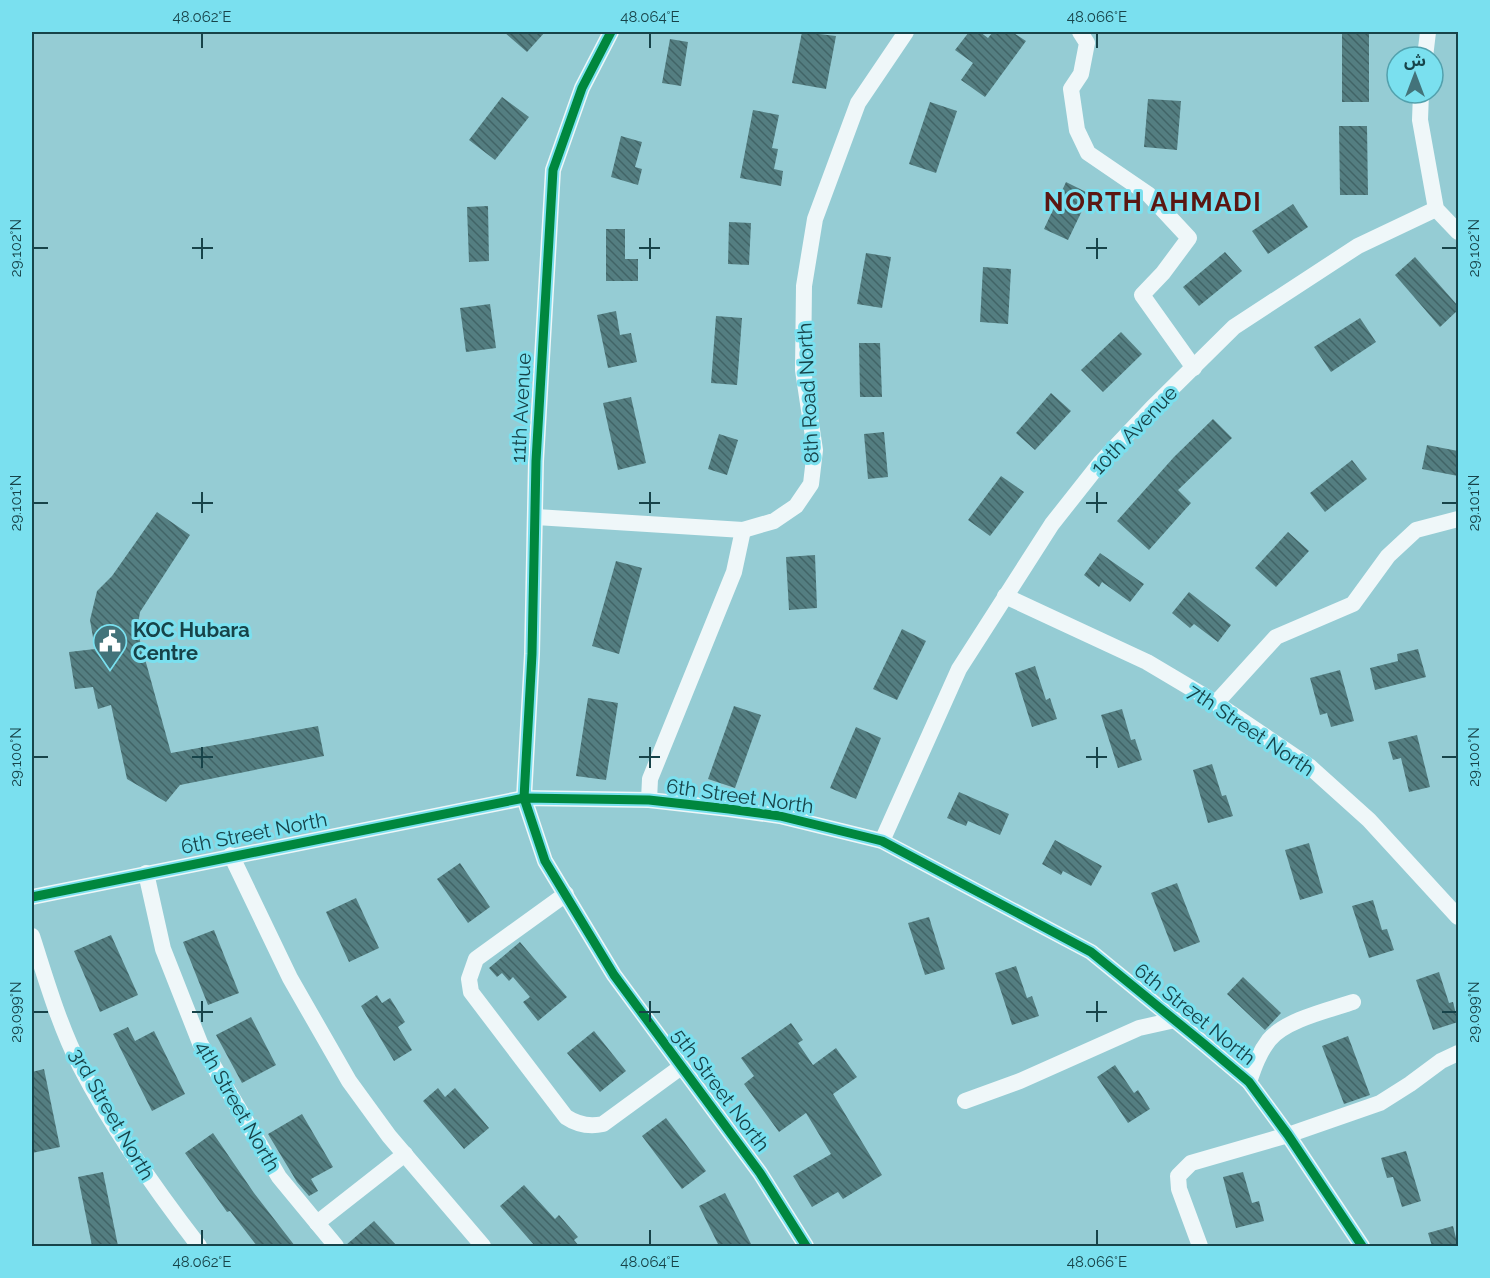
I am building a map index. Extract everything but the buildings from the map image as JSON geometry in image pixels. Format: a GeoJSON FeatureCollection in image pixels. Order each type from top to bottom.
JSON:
{"type":"FeatureCollection","features":[{"type":"Feature","properties":{"kind":"street","name":"11th Avenue"},"geometry":{"type":"LineString","coordinates":[[524,798],[532,654],[536,461],[553,170],[582,88],[611,32]]}},
{"type":"Feature","properties":{"kind":"street","name":"8th Road North"},"geometry":{"type":"LineString","coordinates":[[536,517],[742,530],[774,521],[796,506],[811,484],[815,450],[803,370],[804,286],[815,219],[858,103],[906,32]]}},
{"type":"Feature","properties":{"kind":"street"},"geometry":{"type":"LineString","coordinates":[[1080,32],[1087,43],[1081,74],[1071,89],[1077,130],[1088,153],[1148,194],[1189,238],[1163,273],[1142,295],[1194,368]]}},
{"type":"Feature","properties":{"kind":"street"},"geometry":{"type":"LineString","coordinates":[[1421,105],[1420,120],[1436,209],[1458,232]]}},
{"type":"Feature","properties":{"kind":"street","name":"10th Avenue"},"geometry":{"type":"LineString","coordinates":[[882,841],[959,669],[1052,524],[1101,462],[1234,327],[1358,246],[1436,209]]}},
{"type":"Feature","properties":{"kind":"street"},"geometry":{"type":"LineString","coordinates":[[1216,703],[1276,637],[1353,604],[1388,556],[1416,530],[1458,519]]}},
{"type":"Feature","properties":{"kind":"street"},"geometry":{"type":"LineString","coordinates":[[649,801],[650,779],[734,572],[742,530]]}},
{"type":"Feature","properties":{"kind":"street","name":"7th Street North"},"geometry":{"type":"LineString","coordinates":[[1005,596],[1147,662],[1216,703],[1309,766],[1369,820],[1458,917]]}},
{"type":"Feature","properties":{"kind":"street","name":"6th Street North"},"geometry":{"type":"LineString","coordinates":[[32,897],[231,855],[524,798],[649,801],[780,816],[882,841],[1091,952],[1249,1082],[1288,1135],[1362,1246]]}},
{"type":"Feature","properties":{"kind":"street","name":"5th Street North"},"geometry":{"type":"LineString","coordinates":[[524,798],[545,861],[614,975],[760,1173],[806,1246]]}},
{"type":"Feature","properties":{"kind":"street"},"geometry":{"type":"LineString","coordinates":[[231,855],[290,978],[349,1081],[405,1154],[483,1246]]}},
{"type":"Feature","properties":{"kind":"street","name":"4th Street North"},"geometry":{"type":"LineString","coordinates":[[146,873],[164,949],[200,1043],[279,1177],[336,1246]]}},
{"type":"Feature","properties":{"kind":"street"},"geometry":{"type":"LineString","coordinates":[[566,894],[477,959],[469,979],[471,992],[566,1117],[580,1125],[603,1124],[681,1067]]}},
{"type":"Feature","properties":{"kind":"street","name":"3rd Street North"},"geometry":{"type":"LineString","coordinates":[[32,936],[48,987],[79,1065],[149,1181],[199,1246]]}},
{"type":"Feature","properties":{"kind":"street"},"geometry":{"type":"LineString","coordinates":[[1249,1082],[1259,1054],[1271,1038],[1293,1023],[1353,1002]]}},
{"type":"Feature","properties":{"kind":"street"},"geometry":{"type":"LineString","coordinates":[[965,1101],[1020,1081],[1139,1028],[1174,1020]]}},
{"type":"Feature","properties":{"kind":"street"},"geometry":{"type":"LineString","coordinates":[[1200,1246],[1179,1190],[1178,1176],[1191,1163],[1288,1135],[1380,1103],[1441,1061],[1458,1053]]}},
{"type":"Feature","properties":{"kind":"street"},"geometry":{"type":"LineString","coordinates":[[317,1222],[405,1154]]}},
{"type":"Feature","properties":{"kind":"cycle path"},"geometry":{"type":"LineString","coordinates":[[611,32],[582,88],[553,170],[536,461],[532,654],[524,798],[545,861],[614,975],[760,1173],[806,1246]]}},
{"type":"Feature","properties":{"kind":"cycle path"},"geometry":{"type":"LineString","coordinates":[[32,897],[524,798],[649,800],[729,809],[780,816],[882,841],[1091,952],[1204,1044],[1249,1082],[1288,1135],[1362,1246]]}},
{"type":"Feature","properties":{"kind":"place","name":"KOC Hubara Centre"},"geometry":{"type":"Point","coordinates":[110,670]}},
{"type":"Feature","properties":{"kind":"district","name":"NORTH AHMADI"},"geometry":{"type":"Point","coordinates":[1153,202]}}]}
